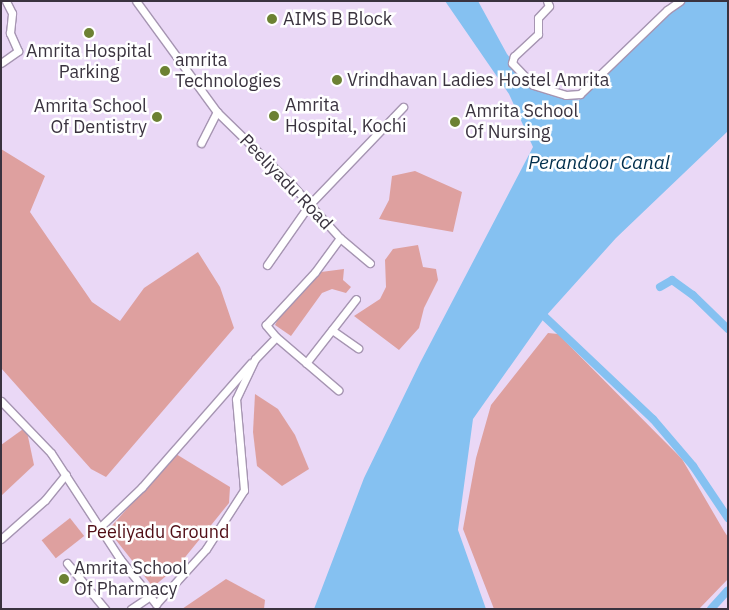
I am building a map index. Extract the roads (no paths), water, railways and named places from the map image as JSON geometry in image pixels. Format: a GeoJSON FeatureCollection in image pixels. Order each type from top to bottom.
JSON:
{"type":"FeatureCollection","features":[{"type":"Feature","properties":{"kind":"street"},"geometry":{"type":"LineString","coordinates":[[1,63],[18,51],[10,33],[12,13],[6,1]]}},
{"type":"Feature","properties":{"kind":"street","name":"Peeliyadu Road"},"geometry":{"type":"LineString","coordinates":[[136,1],[217,112],[310,205],[340,238],[314,272],[266,325],[276,337]]}},
{"type":"Feature","properties":{"kind":"street"},"geometry":{"type":"LineString","coordinates":[[547,1],[549,6],[538,18],[538,34],[514,56],[512,63],[533,85],[566,95],[580,94],[668,10],[680,1]]}},
{"type":"Feature","properties":{"kind":"street"},"geometry":{"type":"LineString","coordinates":[[266,265],[310,205],[403,107]]}},
{"type":"Feature","properties":{"kind":"street"},"geometry":{"type":"LineString","coordinates":[[201,143],[217,112]]}},
{"type":"Feature","properties":{"kind":"street"},"geometry":{"type":"LineString","coordinates":[[340,238],[370,263]]}},
{"type":"Feature","properties":{"kind":"street"},"geometry":{"type":"LineString","coordinates":[[306,363],[356,300]]}},
{"type":"Feature","properties":{"kind":"street"},"geometry":{"type":"LineString","coordinates":[[332,330],[358,348]]}},
{"type":"Feature","properties":{"kind":"street"},"geometry":{"type":"LineString","coordinates":[[100,528],[142,487],[176,444],[276,337],[338,390]]}},
{"type":"Feature","properties":{"kind":"street"},"geometry":{"type":"LineString","coordinates":[[1,401],[51,453],[100,528],[158,606],[206,549],[244,490],[236,400],[255,359]]}},
{"type":"Feature","properties":{"kind":"street"},"geometry":{"type":"LineString","coordinates":[[1,539],[45,500],[66,474]]}},
{"type":"Feature","properties":{"kind":"street"},"geometry":{"type":"LineString","coordinates":[[67,563],[105,609]]}},
{"type":"Feature","properties":{"kind":"street"},"geometry":{"type":"LineString","coordinates":[[131,609],[150,596]]}},
{"type":"Feature","properties":{"kind":"water","name":"Perandoor Canal"},"geometry":{"type":"Polygon","coordinates":[[[445,1],[478,1],[507,54],[535,88],[579,100],[677,1],[728,1],[728,131],[616,238],[545,317],[473,419],[458,530],[486,609],[314,609],[364,478],[420,363],[533,147],[509,94],[445,1]]]}},
{"type":"Feature","properties":{"kind":"waterway"},"geometry":{"type":"LineString","coordinates":[[660,287],[672,280],[693,295],[728,329]]}},
{"type":"Feature","properties":{"kind":"waterway"},"geometry":{"type":"LineString","coordinates":[[545,317],[653,419],[693,466],[728,518]]}},
{"type":"Feature","properties":{"kind":"waterway"},"geometry":{"type":"LineString","coordinates":[[711,609],[728,590]]}},
{"type":"Feature","properties":{"kind":"place","name":"AIMS B Block"},"geometry":{"type":"Point","coordinates":[272,19]}},
{"type":"Feature","properties":{"kind":"place","name":"Amrita Hospital Parking"},"geometry":{"type":"Point","coordinates":[89,33]}},
{"type":"Feature","properties":{"kind":"place","name":"amrita Technologies"},"geometry":{"type":"Point","coordinates":[165,71]}},
{"type":"Feature","properties":{"kind":"place","name":"Vrindhavan Ladies Hostel Amrita"},"geometry":{"type":"Point","coordinates":[337,80]}},
{"type":"Feature","properties":{"kind":"place","name":"Amrita Hospital, Kochi"},"geometry":{"type":"Point","coordinates":[274,116]}},
{"type":"Feature","properties":{"kind":"place","name":"Amrita School Of Dentistry"},"geometry":{"type":"Point","coordinates":[157,117]}},
{"type":"Feature","properties":{"kind":"place","name":"Amrita School Of Nursing"},"geometry":{"type":"Point","coordinates":[455,122]}},
{"type":"Feature","properties":{"kind":"place","name":"Amrita School Of Pharmacy"},"geometry":{"type":"Point","coordinates":[64,579]}},
{"type":"Feature","properties":{"kind":"park label","name":"Peeliyadu Ground"},"geometry":{"type":"Point","coordinates":[158,532]}}]}
